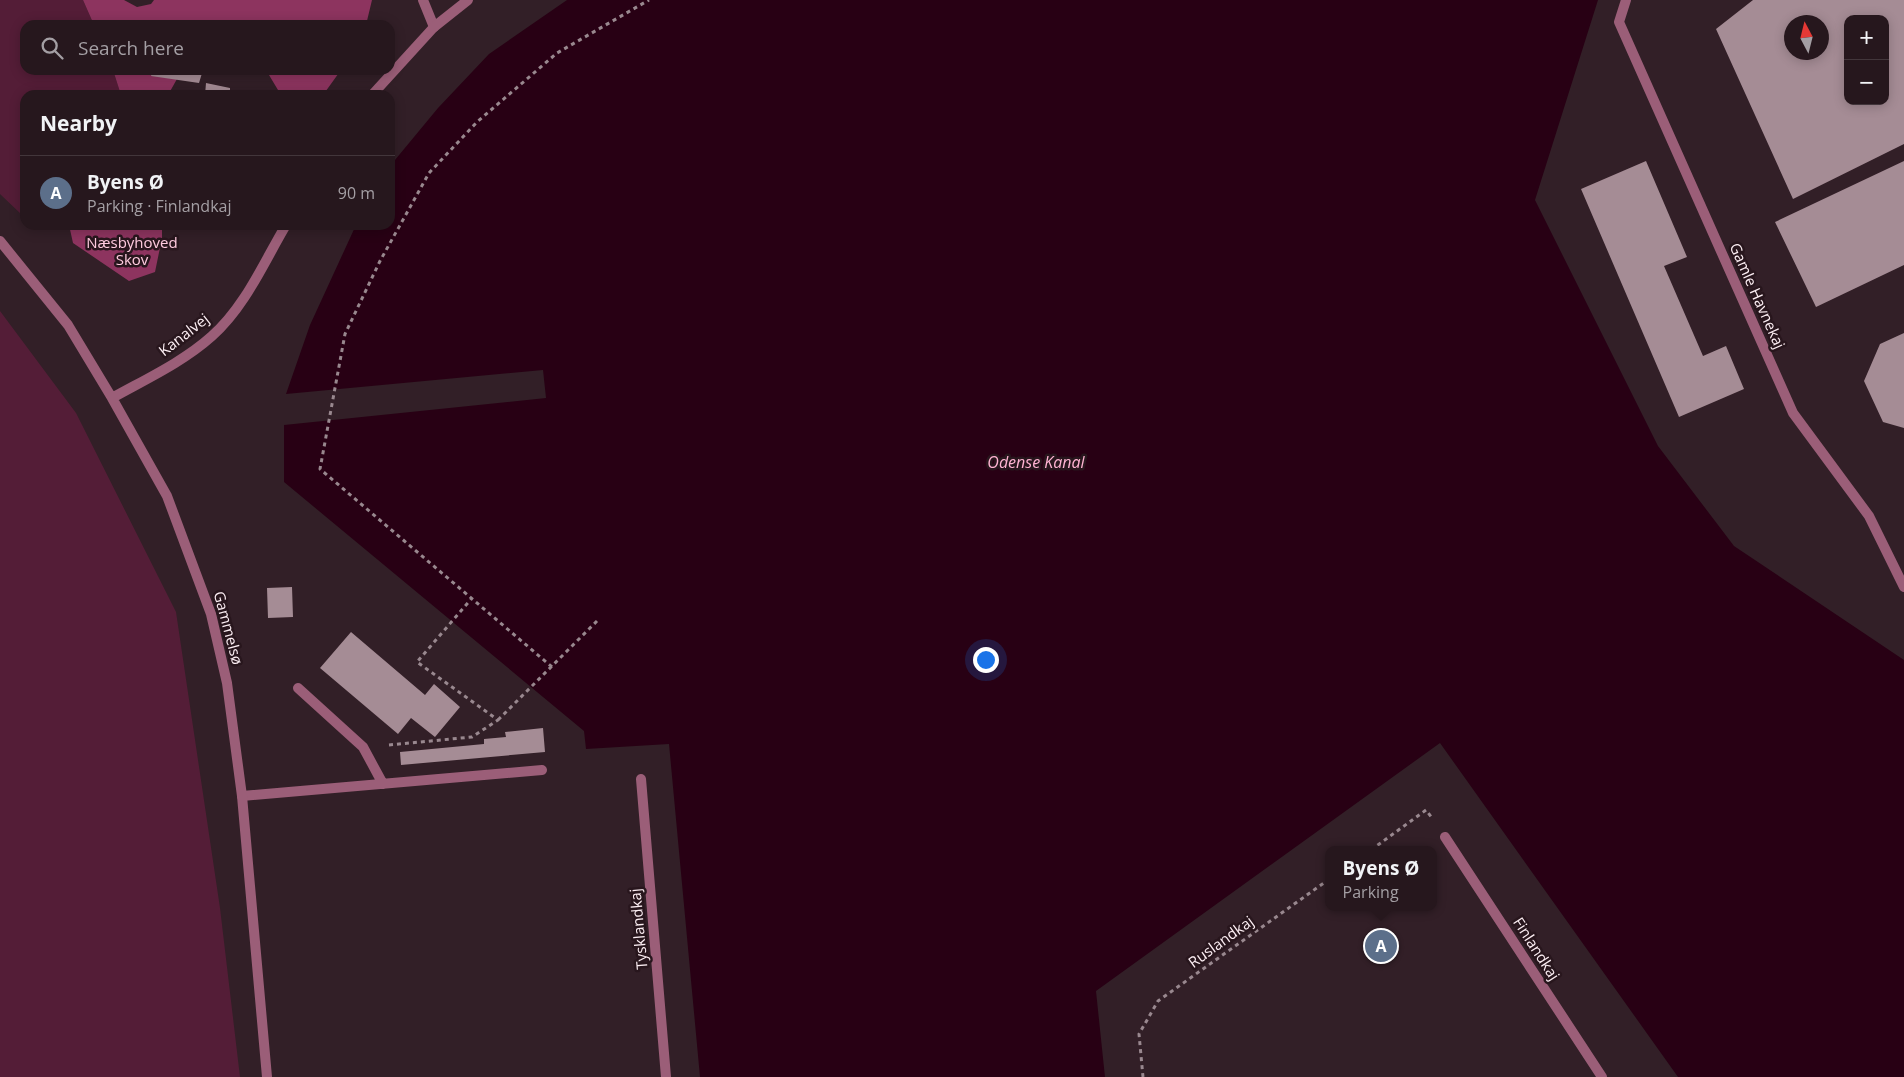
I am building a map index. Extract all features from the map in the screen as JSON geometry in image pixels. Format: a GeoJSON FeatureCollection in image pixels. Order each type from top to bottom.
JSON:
{"type":"FeatureCollection","features":[{"type":"Feature","properties":{"kind":"street"},"geometry":{"type":"LineString","coordinates":[[422,0],[434,28]]}},
{"type":"Feature","properties":{"kind":"street"},"geometry":{"type":"LineString","coordinates":[[395,70],[434,28],[468,0]]}},
{"type":"Feature","properties":{"kind":"street","name":"Gamle Havnekaj"},"geometry":{"type":"LineString","coordinates":[[1626,0],[1619,22],[1793,413],[1869,516],[1904,587]]}},
{"type":"Feature","properties":{"kind":"street"},"geometry":{"type":"LineString","coordinates":[[377,90],[391,75]]}},
{"type":"Feature","properties":{"kind":"street","name":"Kanalvej"},"geometry":{"type":"LineString","coordinates":[[112,398],[174,364],[213,335],[240,305],[283,230]]}},
{"type":"Feature","properties":{"kind":"street","name":"Gammelsø"},"geometry":{"type":"LineString","coordinates":[[0,241],[68,325],[112,398],[167,496],[211,614],[227,683],[242,796],[268,1077]]}},
{"type":"Feature","properties":{"kind":"street"},"geometry":{"type":"LineString","coordinates":[[298,688],[363,747],[383,784]]}},
{"type":"Feature","properties":{"kind":"street"},"geometry":{"type":"LineString","coordinates":[[242,796],[542,770]]}},
{"type":"Feature","properties":{"kind":"street","name":"Tysklandkaj"},"geometry":{"type":"LineString","coordinates":[[641,779],[666,1077]]}},
{"type":"Feature","properties":{"kind":"street","name":"Finlandkaj"},"geometry":{"type":"LineString","coordinates":[[1445,837],[1602,1077]]}},
{"type":"Feature","properties":{"kind":"path"},"geometry":{"type":"LineString","coordinates":[[552,668],[320,469],[345,334],[380,261],[429,173],[477,122],[558,53],[649,0]]}},
{"type":"Feature","properties":{"kind":"path"},"geometry":{"type":"LineString","coordinates":[[472,598],[417,662],[498,720]]}},
{"type":"Feature","properties":{"kind":"path"},"geometry":{"type":"LineString","coordinates":[[363,747],[472,737],[498,720],[552,668],[598,619]]}},
{"type":"Feature","properties":{"kind":"path"},"geometry":{"type":"LineString","coordinates":[[1376,846],[1426,810]]}},
{"type":"Feature","properties":{"kind":"path","name":"Ruslandkaj"},"geometry":{"type":"LineString","coordinates":[[1143,1077],[1139,1034],[1158,1001],[1325,882]]}},
{"type":"Feature","properties":{"kind":"shaded area"},"geometry":{"type":"Polygon","coordinates":[[[0,0],[83,0],[92,20],[20,20],[20,75],[115,75],[119,90],[20,90],[20,213],[0,194],[0,0]]]}},
{"type":"Feature","properties":{"kind":"shaded area"},"geometry":{"type":"Polygon","coordinates":[[[0,311],[76,413],[176,612],[220,908],[240,1077],[0,1077],[0,311]]]}},
{"type":"Feature","properties":{"kind":"green space"},"geometry":{"type":"Polygon","coordinates":[[[83,0],[124,0],[137,7],[151,4],[154,0],[372,0],[367,20],[92,20],[83,0]]]}},
{"type":"Feature","properties":{"kind":"green space"},"geometry":{"type":"Polygon","coordinates":[[[115,75],[179,75],[171,90],[119,90],[115,75]]]}},
{"type":"Feature","properties":{"kind":"green space"},"geometry":{"type":"Polygon","coordinates":[[[269,75],[337,75],[327,90],[278,90],[269,75]]]}},
{"type":"Feature","properties":{"kind":"green space","name":"Næsbyhoved Skov"},"geometry":{"type":"Polygon","coordinates":[[[70,230],[162,230],[155,272],[129,281],[73,243],[70,230]]]}},
{"type":"Feature","properties":{"kind":"water","name":"Odense Kanal"},"geometry":{"type":"Polygon","coordinates":[[[567,0],[1598,0],[1535,200],[1658,446],[1734,546],[1904,660],[1904,1077],[1678,1077],[1440,743],[1096,991],[1105,1077],[700,1077],[669,744],[586,749],[584,731],[284,482],[284,425],[546,398],[543,370],[286,394],[310,325],[354,230],[395,230],[395,160],[438,108],[489,54],[567,0]]]}},
{"type":"Feature","properties":{"kind":"building"},"geometry":{"type":"Polygon","coordinates":[[[1753,0],[1904,0],[1904,144],[1793,199],[1716,29],[1753,0]]]}},
{"type":"Feature","properties":{"kind":"building"},"geometry":{"type":"Polygon","coordinates":[[[151,75],[201,75],[199,83],[151,75]]]}},
{"type":"Feature","properties":{"kind":"building"},"geometry":{"type":"Polygon","coordinates":[[[206,83],[230,88],[230,90],[205,90],[206,83]]]}},
{"type":"Feature","properties":{"kind":"building"},"geometry":{"type":"Polygon","coordinates":[[[1646,161],[1687,257],[1664,266],[1703,356],[1726,346],[1744,389],[1679,417],[1581,189],[1646,161]]]}},
{"type":"Feature","properties":{"kind":"building"},"geometry":{"type":"Polygon","coordinates":[[[1904,161],[1904,265],[1816,307],[1775,222],[1904,161]]]}},
{"type":"Feature","properties":{"kind":"building"},"geometry":{"type":"Polygon","coordinates":[[[1904,333],[1904,428],[1883,422],[1864,381],[1880,344],[1904,333]]]}},
{"type":"Feature","properties":{"kind":"building"},"geometry":{"type":"Polygon","coordinates":[[[292,587],[293,617],[268,618],[267,588],[292,587]]]}},
{"type":"Feature","properties":{"kind":"building"},"geometry":{"type":"Polygon","coordinates":[[[351,632],[425,695],[434,684],[460,707],[435,737],[411,718],[398,734],[320,668],[351,632]]]}},
{"type":"Feature","properties":{"kind":"building"},"geometry":{"type":"Polygon","coordinates":[[[543,728],[545,752],[401,765],[400,752],[484,744],[484,739],[506,737],[505,732],[543,728]]]}},
{"type":"Feature","properties":{"kind":"place","name":"Byens Ø"},"geometry":{"type":"Point","coordinates":[1381,946]}}]}
